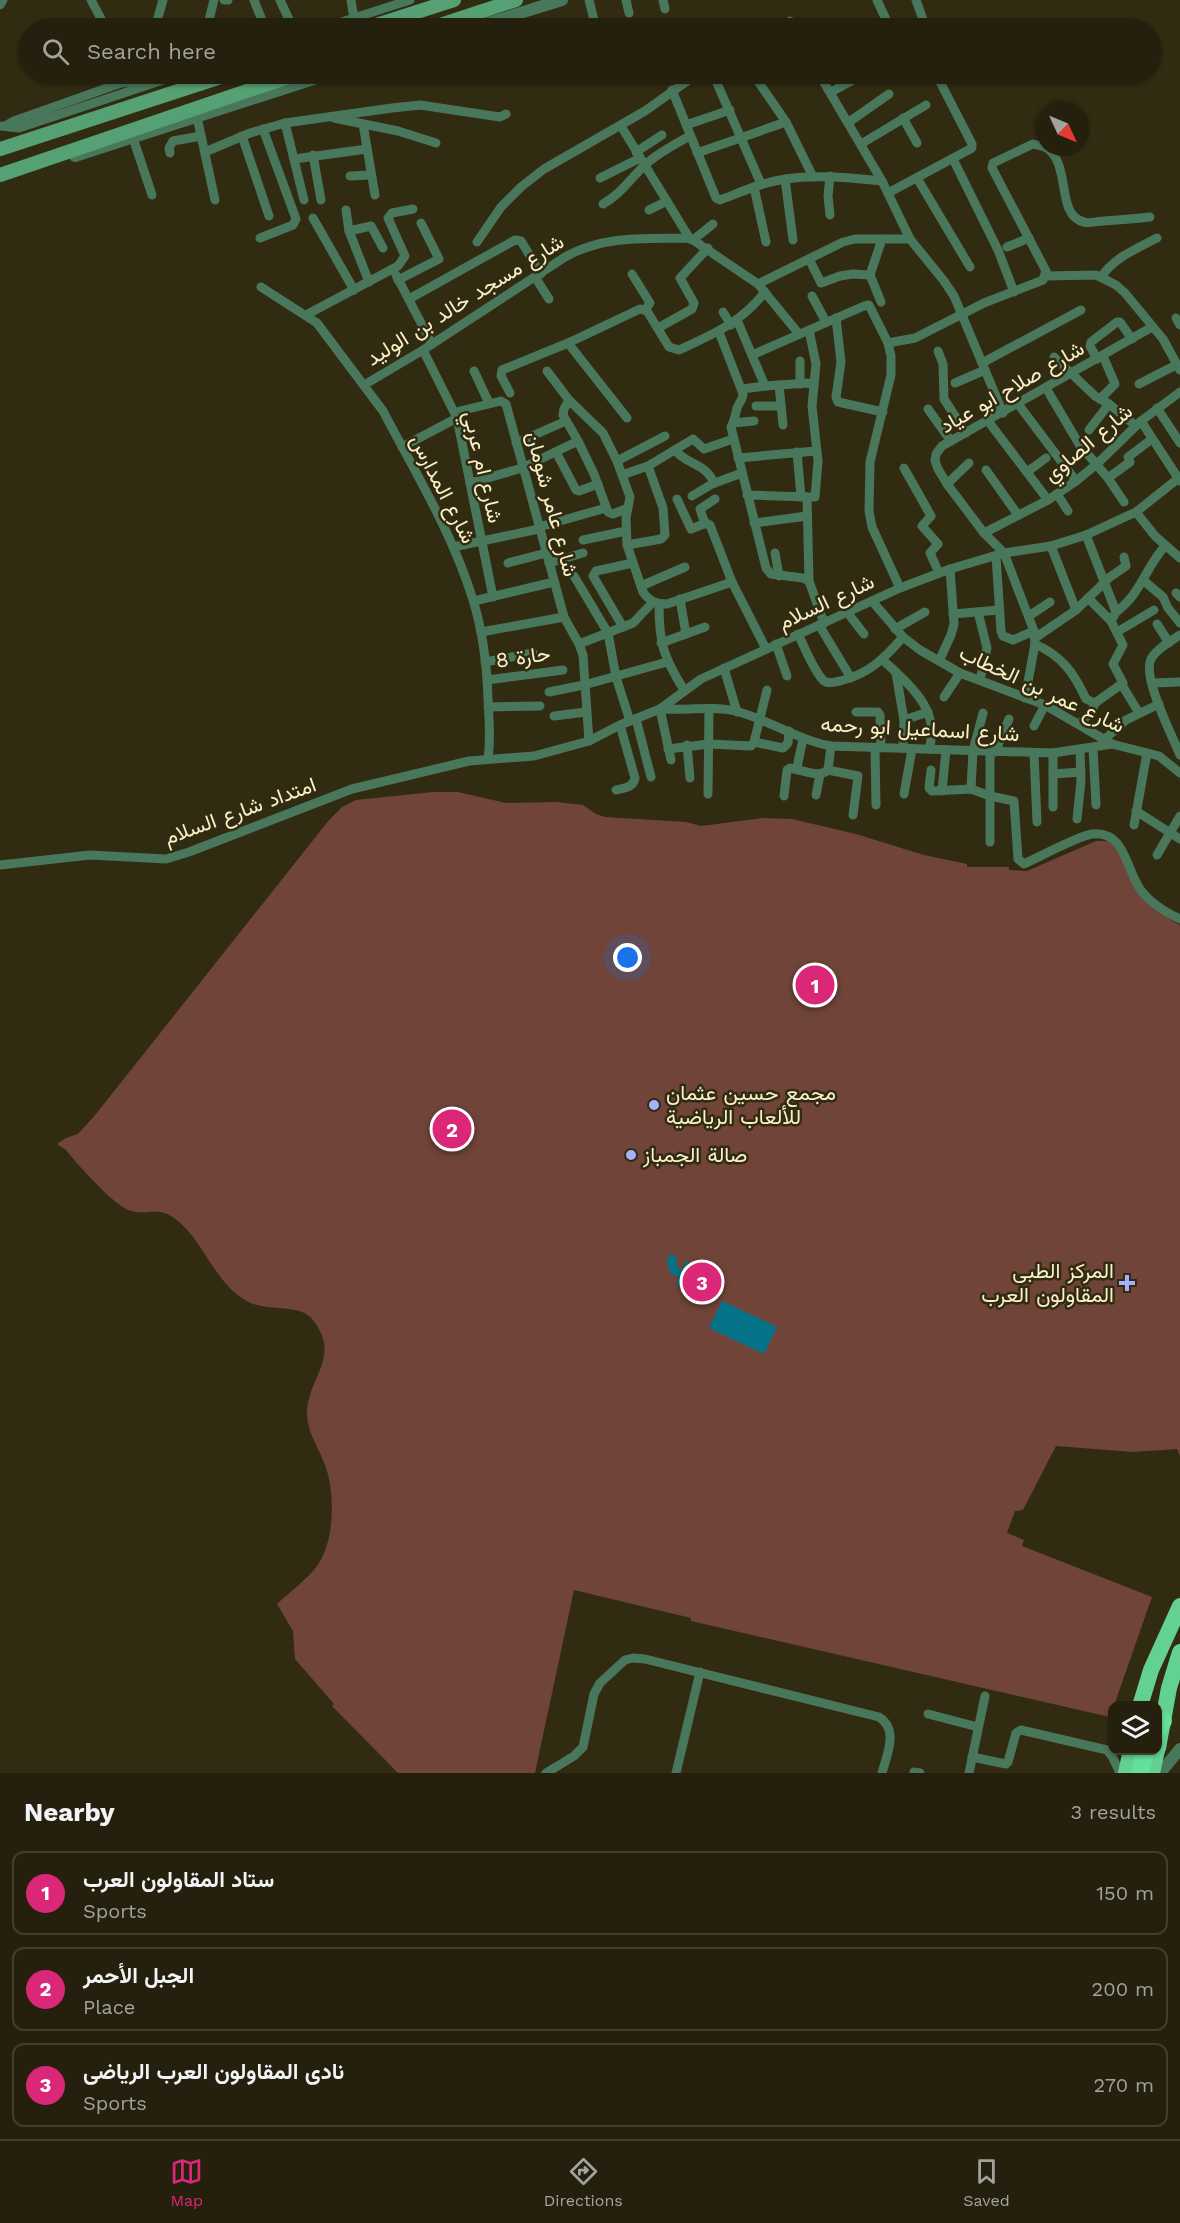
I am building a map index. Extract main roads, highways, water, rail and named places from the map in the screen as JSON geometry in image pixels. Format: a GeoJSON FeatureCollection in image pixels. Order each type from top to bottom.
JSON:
{"type":"FeatureCollection","features":[{"type":"Feature","properties":{"kind":"highway"},"geometry":{"type":"LineString","coordinates":[[1142,1701],[1151,1670],[1180,1606]]}},
{"type":"Feature","properties":{"kind":"highway"},"geometry":{"type":"LineString","coordinates":[[1162,1716],[1180,1652]]}},
{"type":"Feature","properties":{"kind":"highway"},"geometry":{"type":"LineString","coordinates":[[1126,1773],[1146,1758]]}},
{"type":"Feature","properties":{"kind":"main road"},"geometry":{"type":"LineString","coordinates":[[398,18],[453,0]]}},
{"type":"Feature","properties":{"kind":"main road"},"geometry":{"type":"LineString","coordinates":[[461,18],[516,0]]}},
{"type":"Feature","properties":{"kind":"main road"},"geometry":{"type":"LineString","coordinates":[[0,149],[199,84]]}},
{"type":"Feature","properties":{"kind":"main road"},"geometry":{"type":"LineString","coordinates":[[0,175],[268,84]]}},
{"type":"Feature","properties":{"kind":"water"},"geometry":{"type":"Polygon","coordinates":[[[670,1254],[677,1257],[677,1267],[682,1269],[686,1261],[701,1268],[690,1292],[679,1288],[678,1277],[670,1273],[667,1261],[670,1254]]]}},
{"type":"Feature","properties":{"kind":"water"},"geometry":{"type":"Polygon","coordinates":[[[722,1301],[777,1327],[764,1354],[709,1328],[722,1301]]]}},
{"type":"Feature","properties":{"kind":"place","name":"ستاد المقاولون العرب"},"geometry":{"type":"Point","coordinates":[815,985]}},
{"type":"Feature","properties":{"kind":"place","name":"مجمع حسين عثمان للألعاب الرياضية"},"geometry":{"type":"Point","coordinates":[654,1105]}},
{"type":"Feature","properties":{"kind":"place","name":"الجبل الأحمر"},"geometry":{"type":"Point","coordinates":[452,1129]}},
{"type":"Feature","properties":{"kind":"place","name":"صالة الجمباز"},"geometry":{"type":"Point","coordinates":[631,1155]}},
{"type":"Feature","properties":{"kind":"place","name":"نادى المقاولون العرب الرياضى"},"geometry":{"type":"Point","coordinates":[702,1282]}},
{"type":"Feature","properties":{"kind":"place","name":"المركز الطبى المقاولون العرب"},"geometry":{"type":"Point","coordinates":[1127,1283]}}]}
